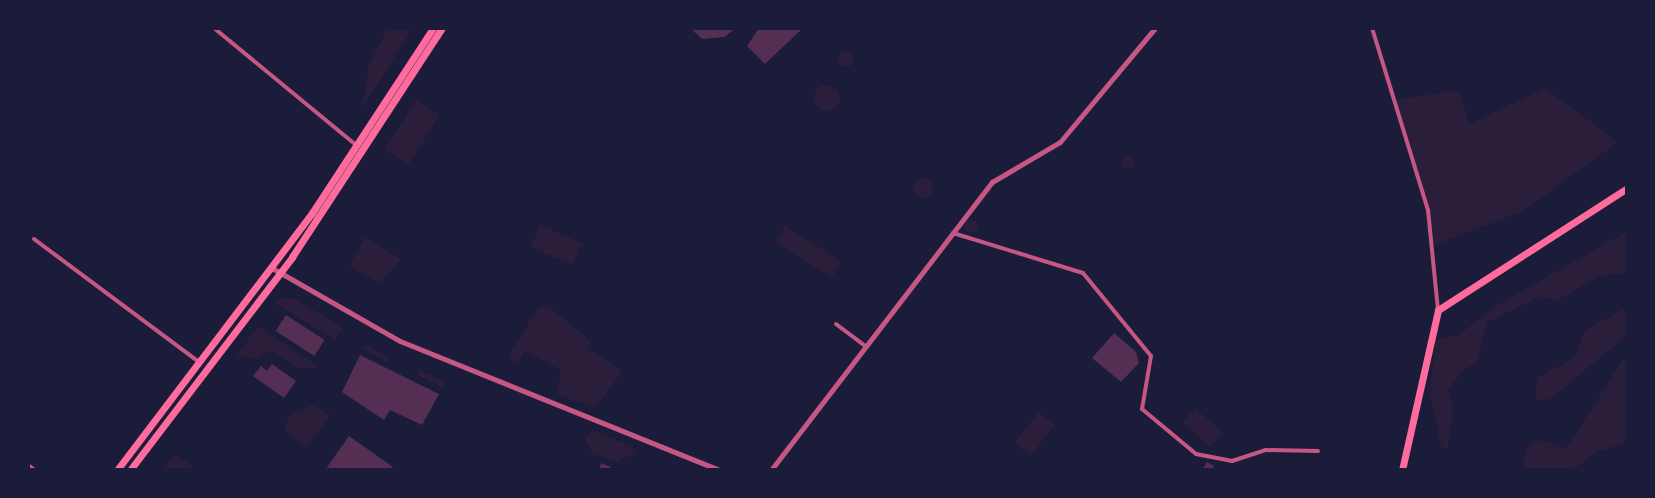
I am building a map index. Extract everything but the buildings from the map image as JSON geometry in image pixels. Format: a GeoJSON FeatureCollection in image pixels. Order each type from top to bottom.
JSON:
{"type":"FeatureCollection","features":[{"type":"Feature","properties":{"kind":"main road"},"geometry":{"type":"LineString","coordinates":[[117,470],[272,268],[433,28]]}},
{"type":"Feature","properties":{"kind":"main road"},"geometry":{"type":"LineString","coordinates":[[129,470],[280,273],[442,28]]}},
{"type":"Feature","properties":{"kind":"main road"},"geometry":{"type":"LineString","coordinates":[[1402,470],[1438,310],[1626,189]]}},
{"type":"Feature","properties":{"kind":"street"},"geometry":{"type":"LineString","coordinates":[[214,28],[356,146]]}},
{"type":"Feature","properties":{"kind":"street"},"geometry":{"type":"LineString","coordinates":[[1372,28],[1428,210],[1438,310]]}},
{"type":"Feature","properties":{"kind":"street"},"geometry":{"type":"LineString","coordinates":[[771,470],[953,232],[1002,172],[1060,142],[1151,30]]}},
{"type":"Feature","properties":{"kind":"street"},"geometry":{"type":"LineString","coordinates":[[953,232],[1083,273],[1151,356],[1142,409],[1196,454],[1232,461],[1264,450],[1318,451]]}},
{"type":"Feature","properties":{"kind":"street"},"geometry":{"type":"LineString","coordinates":[[34,238],[200,363]]}},
{"type":"Feature","properties":{"kind":"street"},"geometry":{"type":"LineString","coordinates":[[272,268],[400,341],[719,470]]}},
{"type":"Feature","properties":{"kind":"street"},"geometry":{"type":"LineString","coordinates":[[836,324],[865,346]]}},
{"type":"Feature","properties":{"kind":"street"},"geometry":{"type":"LineString","coordinates":[[28,465],[35,470]]}},
{"type":"Feature","properties":{"kind":"shaded area"},"geometry":{"type":"Polygon","coordinates":[[[388,28],[412,29],[362,109],[369,64],[388,28]]]}},
{"type":"Feature","properties":{"kind":"shaded area"},"geometry":{"type":"Polygon","coordinates":[[[843,51],[849,51],[854,59],[852,65],[843,67],[838,62],[838,56],[843,51]]]}},
{"type":"Feature","properties":{"kind":"shaded area"},"geometry":{"type":"Polygon","coordinates":[[[827,85],[836,89],[840,98],[836,107],[827,111],[818,107],[814,98],[818,89],[827,85]]]}},
{"type":"Feature","properties":{"kind":"shaded area"},"geometry":{"type":"Polygon","coordinates":[[[1545,88],[1618,142],[1523,211],[1434,245],[1396,100],[1458,90],[1470,124],[1545,88]]]}},
{"type":"Feature","properties":{"kind":"shaded area"},"geometry":{"type":"Polygon","coordinates":[[[416,100],[440,115],[408,165],[385,150],[416,100]]]}},
{"type":"Feature","properties":{"kind":"shaded area"},"geometry":{"type":"Polygon","coordinates":[[[1128,155],[1133,157],[1135,162],[1133,167],[1128,169],[1123,167],[1121,162],[1123,157],[1128,155]]]}},
{"type":"Feature","properties":{"kind":"shaded area"},"geometry":{"type":"Polygon","coordinates":[[[923,178],[930,181],[933,188],[930,195],[923,198],[916,195],[913,188],[916,181],[923,178]]]}},
{"type":"Feature","properties":{"kind":"shaded area"},"geometry":{"type":"Polygon","coordinates":[[[971,219],[976,221],[978,226],[976,231],[971,233],[966,231],[964,226],[966,221],[971,219]]]}},
{"type":"Feature","properties":{"kind":"shaded area"},"geometry":{"type":"Polygon","coordinates":[[[540,225],[582,243],[573,265],[531,247],[540,225]]]}},
{"type":"Feature","properties":{"kind":"shaded area"},"geometry":{"type":"Polygon","coordinates":[[[785,226],[842,262],[832,278],[775,242],[785,226]]]}},
{"type":"Feature","properties":{"kind":"shaded area"},"geometry":{"type":"Polygon","coordinates":[[[1626,232],[1626,273],[1600,276],[1556,301],[1542,296],[1487,322],[1477,363],[1465,368],[1448,390],[1453,408],[1448,449],[1441,447],[1430,391],[1436,340],[1459,335],[1494,307],[1626,232]]]}},
{"type":"Feature","properties":{"kind":"shaded area"},"geometry":{"type":"Polygon","coordinates":[[[365,237],[401,259],[379,283],[349,266],[365,237]]]}},
{"type":"Feature","properties":{"kind":"shaded area"},"geometry":{"type":"Polygon","coordinates":[[[280,298],[296,299],[343,328],[335,340],[276,304],[280,298]]]}},
{"type":"Feature","properties":{"kind":"shaded area"},"geometry":{"type":"Polygon","coordinates":[[[548,306],[591,341],[588,348],[623,371],[595,408],[557,394],[561,370],[525,351],[518,363],[507,358],[538,308],[548,306]]]}},
{"type":"Feature","properties":{"kind":"shaded area"},"geometry":{"type":"Polygon","coordinates":[[[1626,308],[1626,336],[1551,399],[1535,401],[1537,378],[1574,358],[1585,330],[1626,308]]]}},
{"type":"Feature","properties":{"kind":"shaded area"},"geometry":{"type":"Polygon","coordinates":[[[258,326],[319,367],[300,369],[271,350],[257,359],[236,356],[258,326]]]}},
{"type":"Feature","properties":{"kind":"shaded area"},"geometry":{"type":"Polygon","coordinates":[[[365,345],[389,356],[387,362],[362,349],[365,345]]]}},
{"type":"Feature","properties":{"kind":"shaded area"},"geometry":{"type":"Polygon","coordinates":[[[1626,354],[1626,443],[1596,452],[1574,469],[1522,469],[1528,445],[1539,440],[1567,448],[1626,354]]]}},
{"type":"Feature","properties":{"kind":"shaded area"},"geometry":{"type":"Polygon","coordinates":[[[419,370],[446,382],[443,388],[417,375],[419,370]]]}},
{"type":"Feature","properties":{"kind":"shaded area"},"geometry":{"type":"Polygon","coordinates":[[[312,405],[331,415],[306,448],[284,431],[289,415],[312,405]]]}},
{"type":"Feature","properties":{"kind":"shaded area"},"geometry":{"type":"Polygon","coordinates":[[[1195,408],[1223,432],[1210,447],[1183,422],[1195,408]]]}},
{"type":"Feature","properties":{"kind":"shaded area"},"geometry":{"type":"Polygon","coordinates":[[[1039,412],[1055,425],[1030,456],[1014,443],[1039,412]]]}},
{"type":"Feature","properties":{"kind":"shaded area"},"geometry":{"type":"Polygon","coordinates":[[[592,430],[634,447],[633,453],[618,462],[593,454],[585,439],[592,430]]]}},
{"type":"Feature","properties":{"kind":"shaded area"},"geometry":{"type":"Polygon","coordinates":[[[174,454],[197,469],[164,469],[174,454]]]}}]}
